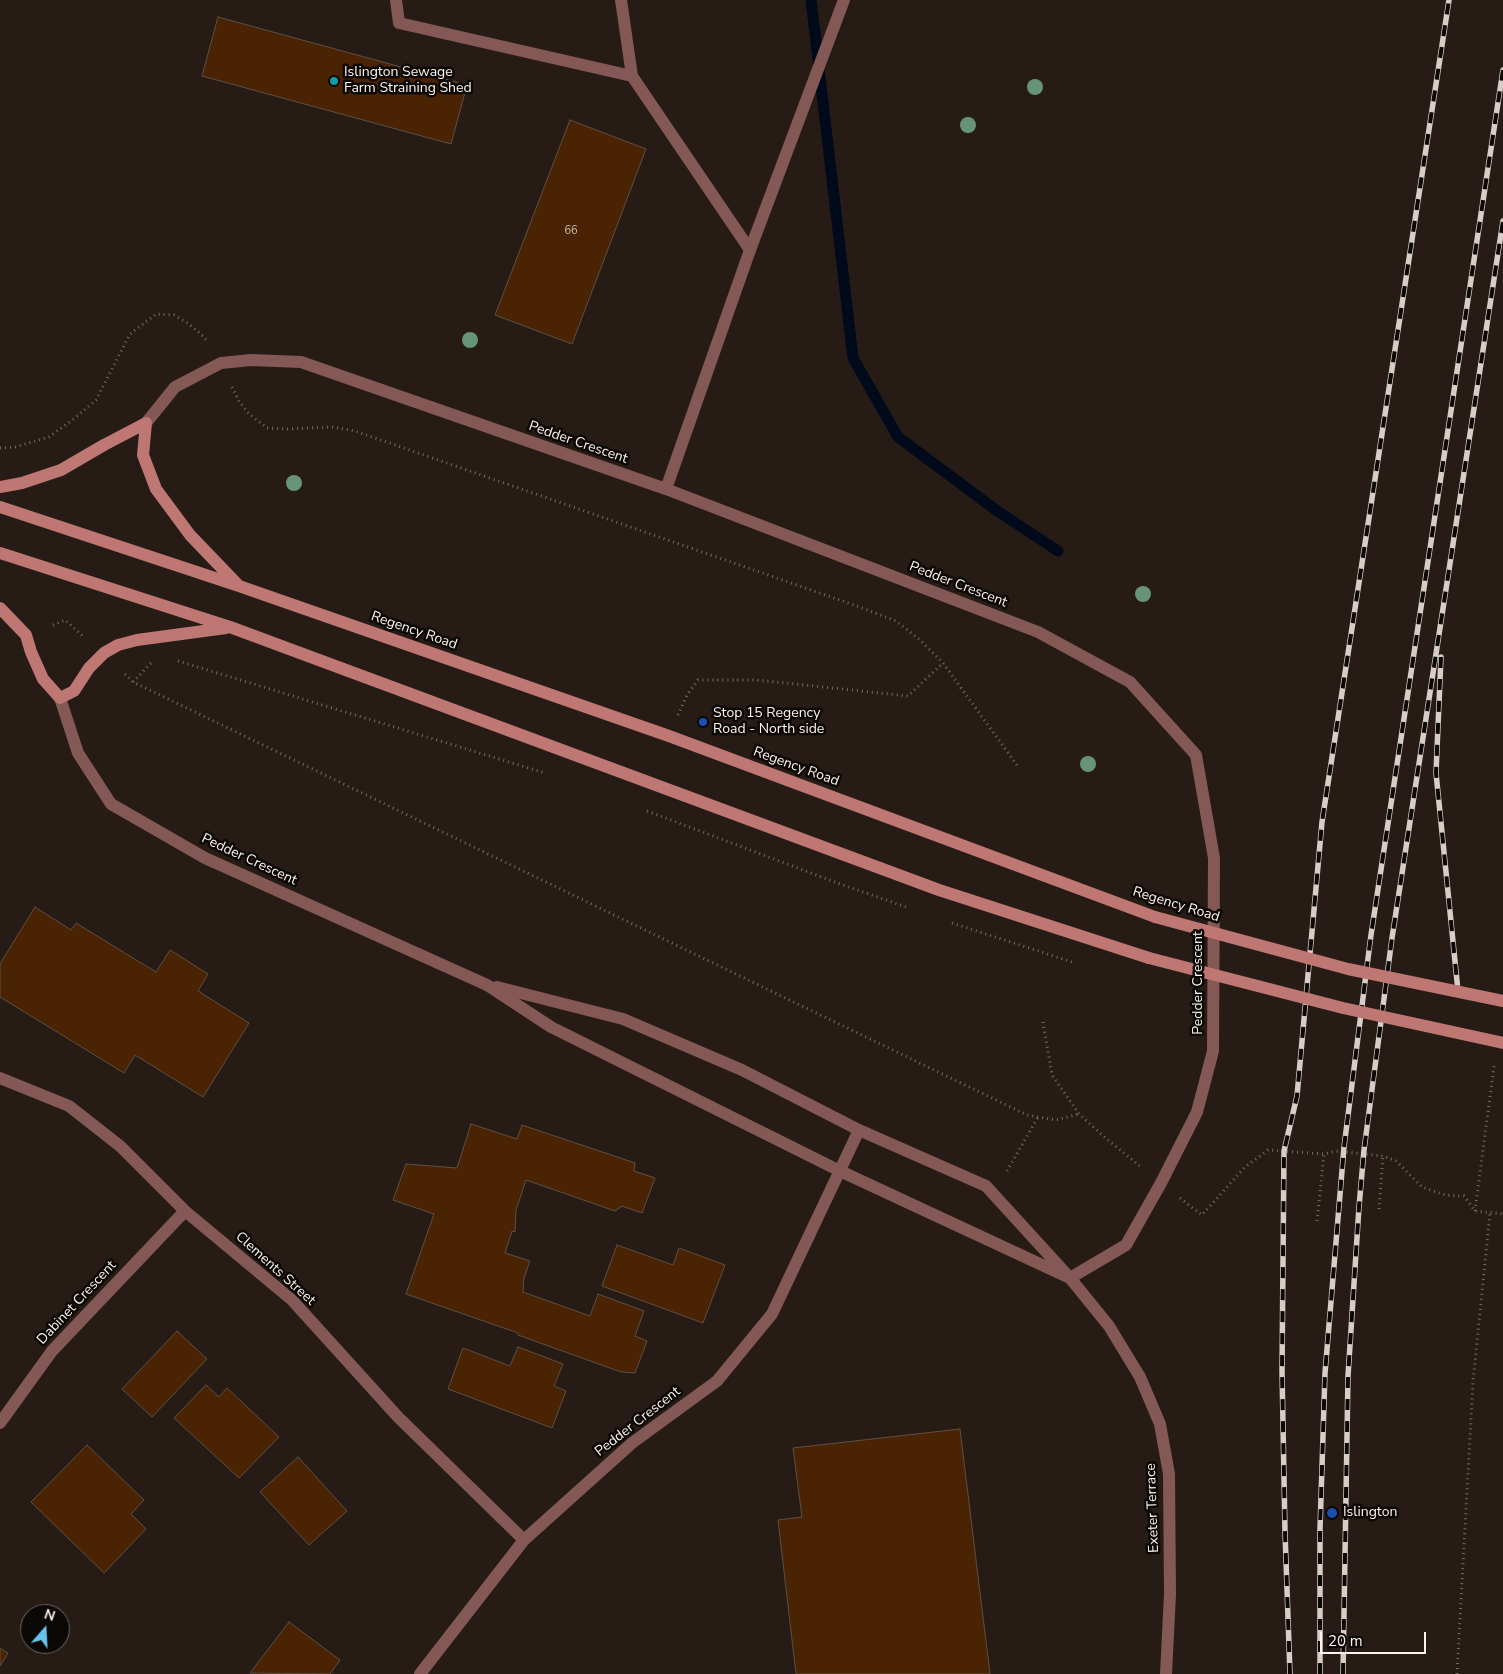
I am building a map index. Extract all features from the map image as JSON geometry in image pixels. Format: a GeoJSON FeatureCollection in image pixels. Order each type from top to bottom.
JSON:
{"type":"FeatureCollection","features":[{"type":"Feature","properties":{"kind":"main road"},"geometry":{"type":"LineString","coordinates":[[0,487],[22,483],[61,470],[104,444],[146,423]]}},
{"type":"Feature","properties":{"kind":"main road"},"geometry":{"type":"LineString","coordinates":[[146,423],[143,455],[156,489],[190,535],[239,586]]}},
{"type":"Feature","properties":{"kind":"main road","name":"Regency Road"},"geometry":{"type":"LineString","coordinates":[[0,507],[239,586],[669,736],[1155,917],[1348,969],[1503,1001]]}},
{"type":"Feature","properties":{"kind":"main road"},"geometry":{"type":"LineString","coordinates":[[0,553],[230,627],[939,890],[1149,958],[1343,1008],[1503,1043]]}},
{"type":"Feature","properties":{"kind":"main road"},"geometry":{"type":"LineString","coordinates":[[0,608],[26,635],[31,652],[43,678],[60,698],[74,691],[89,668],[104,653],[118,645],[137,640],[230,627]]}},
{"type":"Feature","properties":{"kind":"street"},"geometry":{"type":"LineString","coordinates":[[396,0],[399,23],[632,76]]}},
{"type":"Feature","properties":{"kind":"street"},"geometry":{"type":"LineString","coordinates":[[621,0],[632,76],[750,250]]}},
{"type":"Feature","properties":{"kind":"street"},"geometry":{"type":"LineString","coordinates":[[666,489],[750,250],[844,0]]}},
{"type":"Feature","properties":{"kind":"street","name":"Pedder Crescent"},"geometry":{"type":"LineString","coordinates":[[146,423],[175,387],[221,363],[251,360],[301,362],[666,489],[1038,632],[1130,682],[1196,754],[1214,858],[1213,1052],[1196,1112],[1161,1183],[1126,1245],[1070,1278]]}},
{"type":"Feature","properties":{"kind":"street","name":"Pedder Crescent"},"geometry":{"type":"LineString","coordinates":[[60,698],[78,753],[111,804],[205,858],[488,985],[551,1027],[840,1171],[1070,1278]]}},
{"type":"Feature","properties":{"kind":"street","name":"Pedder Crescent"},"geometry":{"type":"LineString","coordinates":[[488,985],[623,1019],[742,1070],[859,1130],[986,1186],[1070,1278]]}},
{"type":"Feature","properties":{"kind":"street","name":"Clements Street"},"geometry":{"type":"LineString","coordinates":[[0,1078],[69,1106],[120,1146],[185,1211],[292,1300],[398,1417],[524,1540]]}},
{"type":"Feature","properties":{"kind":"street","name":"Pedder Crescent"},"geometry":{"type":"LineString","coordinates":[[420,1674],[524,1540],[632,1443],[718,1380],[772,1314],[859,1130]]}},
{"type":"Feature","properties":{"kind":"street","name":"Dabinet Crescent"},"geometry":{"type":"LineString","coordinates":[[0,1423],[52,1351],[185,1211]]}},
{"type":"Feature","properties":{"kind":"street","name":"Exeter Terrace"},"geometry":{"type":"LineString","coordinates":[[1070,1278],[1109,1326],[1140,1377],[1160,1424],[1169,1474],[1170,1594],[1166,1674]]}},
{"type":"Feature","properties":{"kind":"path"},"geometry":{"type":"LineString","coordinates":[[0,448],[16,447],[49,437],[75,418],[96,400],[130,334],[156,314],[174,315],[189,324],[204,337],[221,363],[238,400],[249,414],[267,428],[332,427],[355,431],[896,621],[943,662],[1019,768]]}},
{"type":"Feature","properties":{"kind":"path"},"geometry":{"type":"LineString","coordinates":[[53,625],[65,620],[84,637]]}},
{"type":"Feature","properties":{"kind":"path"},"geometry":{"type":"LineString","coordinates":[[173,660],[549,774]]}},
{"type":"Feature","properties":{"kind":"path"},"geometry":{"type":"LineString","coordinates":[[134,682],[152,662]]}},
{"type":"Feature","properties":{"kind":"path"},"geometry":{"type":"LineString","coordinates":[[669,736],[686,695],[698,680],[757,680],[908,696],[943,662]]}},
{"type":"Feature","properties":{"kind":"path"},"geometry":{"type":"LineString","coordinates":[[125,674],[134,682],[1018,1111],[1027,1115],[1056,1120],[1080,1114]]}},
{"type":"Feature","properties":{"kind":"path"},"geometry":{"type":"LineString","coordinates":[[641,809],[912,909]]}},
{"type":"Feature","properties":{"kind":"path"},"geometry":{"type":"LineString","coordinates":[[949,922],[1078,964]]}},
{"type":"Feature","properties":{"kind":"path"},"geometry":{"type":"LineString","coordinates":[[1043,1022],[1052,1075],[1080,1114],[1131,1159]]}},
{"type":"Feature","properties":{"kind":"path"},"geometry":{"type":"LineString","coordinates":[[1475,1211],[1495,1057]]}},
{"type":"Feature","properties":{"kind":"path"},"geometry":{"type":"LineString","coordinates":[[1003,1178],[1038,1117]]}},
{"type":"Feature","properties":{"kind":"path"},"geometry":{"type":"LineString","coordinates":[[1161,1183],[1202,1215],[1245,1167],[1268,1150],[1324,1154],[1336,1151],[1383,1156],[1396,1162],[1422,1187],[1445,1195],[1464,1196],[1475,1211],[1503,1214]]}},
{"type":"Feature","properties":{"kind":"path"},"geometry":{"type":"LineString","coordinates":[[1317,1221],[1324,1154]]}},
{"type":"Feature","properties":{"kind":"path"},"geometry":{"type":"LineString","coordinates":[[1379,1209],[1383,1156]]}},
{"type":"Feature","properties":{"kind":"path"},"geometry":{"type":"LineString","coordinates":[[1457,1674],[1474,1382],[1490,1213]]}},
{"type":"Feature","properties":{"kind":"building","name":"Islington Sewage Farm Straining Shed"},"geometry":{"type":"Polygon","coordinates":[[[218,17],[467,85],[451,144],[202,76],[218,17]]]}},
{"type":"Feature","properties":{"kind":"building"},"geometry":{"type":"Polygon","coordinates":[[[570,120],[646,149],[572,344],[495,315],[570,120]]]}},
{"type":"Feature","properties":{"kind":"building"},"geometry":{"type":"Polygon","coordinates":[[[35,907],[71,930],[76,923],[156,972],[170,950],[208,974],[198,991],[249,1023],[203,1097],[135,1055],[124,1073],[0,997],[0,964],[35,907]]]}},
{"type":"Feature","properties":{"kind":"building"},"geometry":{"type":"Polygon","coordinates":[[[471,1124],[517,1139],[522,1125],[635,1163],[634,1171],[655,1178],[642,1213],[622,1206],[615,1211],[526,1180],[516,1210],[515,1232],[512,1231],[505,1253],[530,1261],[524,1278],[523,1292],[590,1316],[598,1294],[644,1311],[635,1336],[647,1341],[635,1373],[621,1372],[518,1335],[518,1333],[406,1294],[434,1214],[393,1200],[406,1164],[457,1168],[471,1124]]]}},
{"type":"Feature","properties":{"kind":"building"},"geometry":{"type":"Polygon","coordinates":[[[617,1245],[673,1265],[679,1248],[725,1265],[703,1323],[602,1286],[617,1245]]]}},
{"type":"Feature","properties":{"kind":"building"},"geometry":{"type":"Polygon","coordinates":[[[177,1331],[207,1359],[152,1417],[122,1389],[177,1331]]]}},
{"type":"Feature","properties":{"kind":"building"},"geometry":{"type":"Polygon","coordinates":[[[518,1347],[563,1364],[554,1386],[566,1391],[552,1428],[448,1389],[463,1348],[510,1366],[518,1347]]]}},
{"type":"Feature","properties":{"kind":"building"},"geometry":{"type":"Polygon","coordinates":[[[206,1385],[219,1397],[227,1388],[279,1437],[239,1478],[174,1418],[206,1385]]]}},
{"type":"Feature","properties":{"kind":"building"},"geometry":{"type":"Polygon","coordinates":[[[960,1429],[990,1674],[796,1674],[778,1520],[802,1517],[793,1448],[960,1429]]]}},
{"type":"Feature","properties":{"kind":"building"},"geometry":{"type":"Polygon","coordinates":[[[87,1445],[144,1500],[131,1514],[146,1529],[104,1573],[31,1502],[87,1445]]]}},
{"type":"Feature","properties":{"kind":"building"},"geometry":{"type":"Polygon","coordinates":[[[298,1457],[347,1511],[309,1545],[260,1492],[298,1457]]]}},
{"type":"Feature","properties":{"kind":"building"},"geometry":{"type":"Polygon","coordinates":[[[289,1622],[340,1660],[330,1674],[250,1673],[289,1622]]]}},
{"type":"Feature","properties":{"kind":"building"},"geometry":{"type":"Polygon","coordinates":[[[0,1648],[8,1653],[0,1666],[0,1648]]]}},
{"type":"Feature","properties":{"kind":"waterway"},"geometry":{"type":"LineString","coordinates":[[811,0],[853,358],[898,437],[996,510],[1058,551]]}},
{"type":"Feature","properties":{"kind":"railway"},"geometry":{"type":"LineString","coordinates":[[1290,1674],[1282,1371],[1284,1151],[1297,1096],[1322,822],[1449,0]]}},
{"type":"Feature","properties":{"kind":"railway"},"geometry":{"type":"LineString","coordinates":[[1320,1674],[1320,1529],[1325,1373],[1344,1147],[1371,935],[1503,70]]}},
{"type":"Feature","properties":{"kind":"railway"},"geometry":{"type":"LineString","coordinates":[[1343,1674],[1348,1376],[1364,1150],[1392,938],[1503,221]]}},
{"type":"Feature","properties":{"kind":"railway"},"geometry":{"type":"LineString","coordinates":[[1441,657],[1436,773],[1458,991]]}},
{"type":"Feature","properties":{"kind":"place","name":"Islington Sewage Farm Straining Shed"},"geometry":{"type":"Point","coordinates":[334,81]}},
{"type":"Feature","properties":{"kind":"place","name":"Stop 15 Regency Road - North side"},"geometry":{"type":"Point","coordinates":[703,722]}},
{"type":"Feature","properties":{"kind":"place","name":"Islington"},"geometry":{"type":"Point","coordinates":[1332,1513]}}]}
